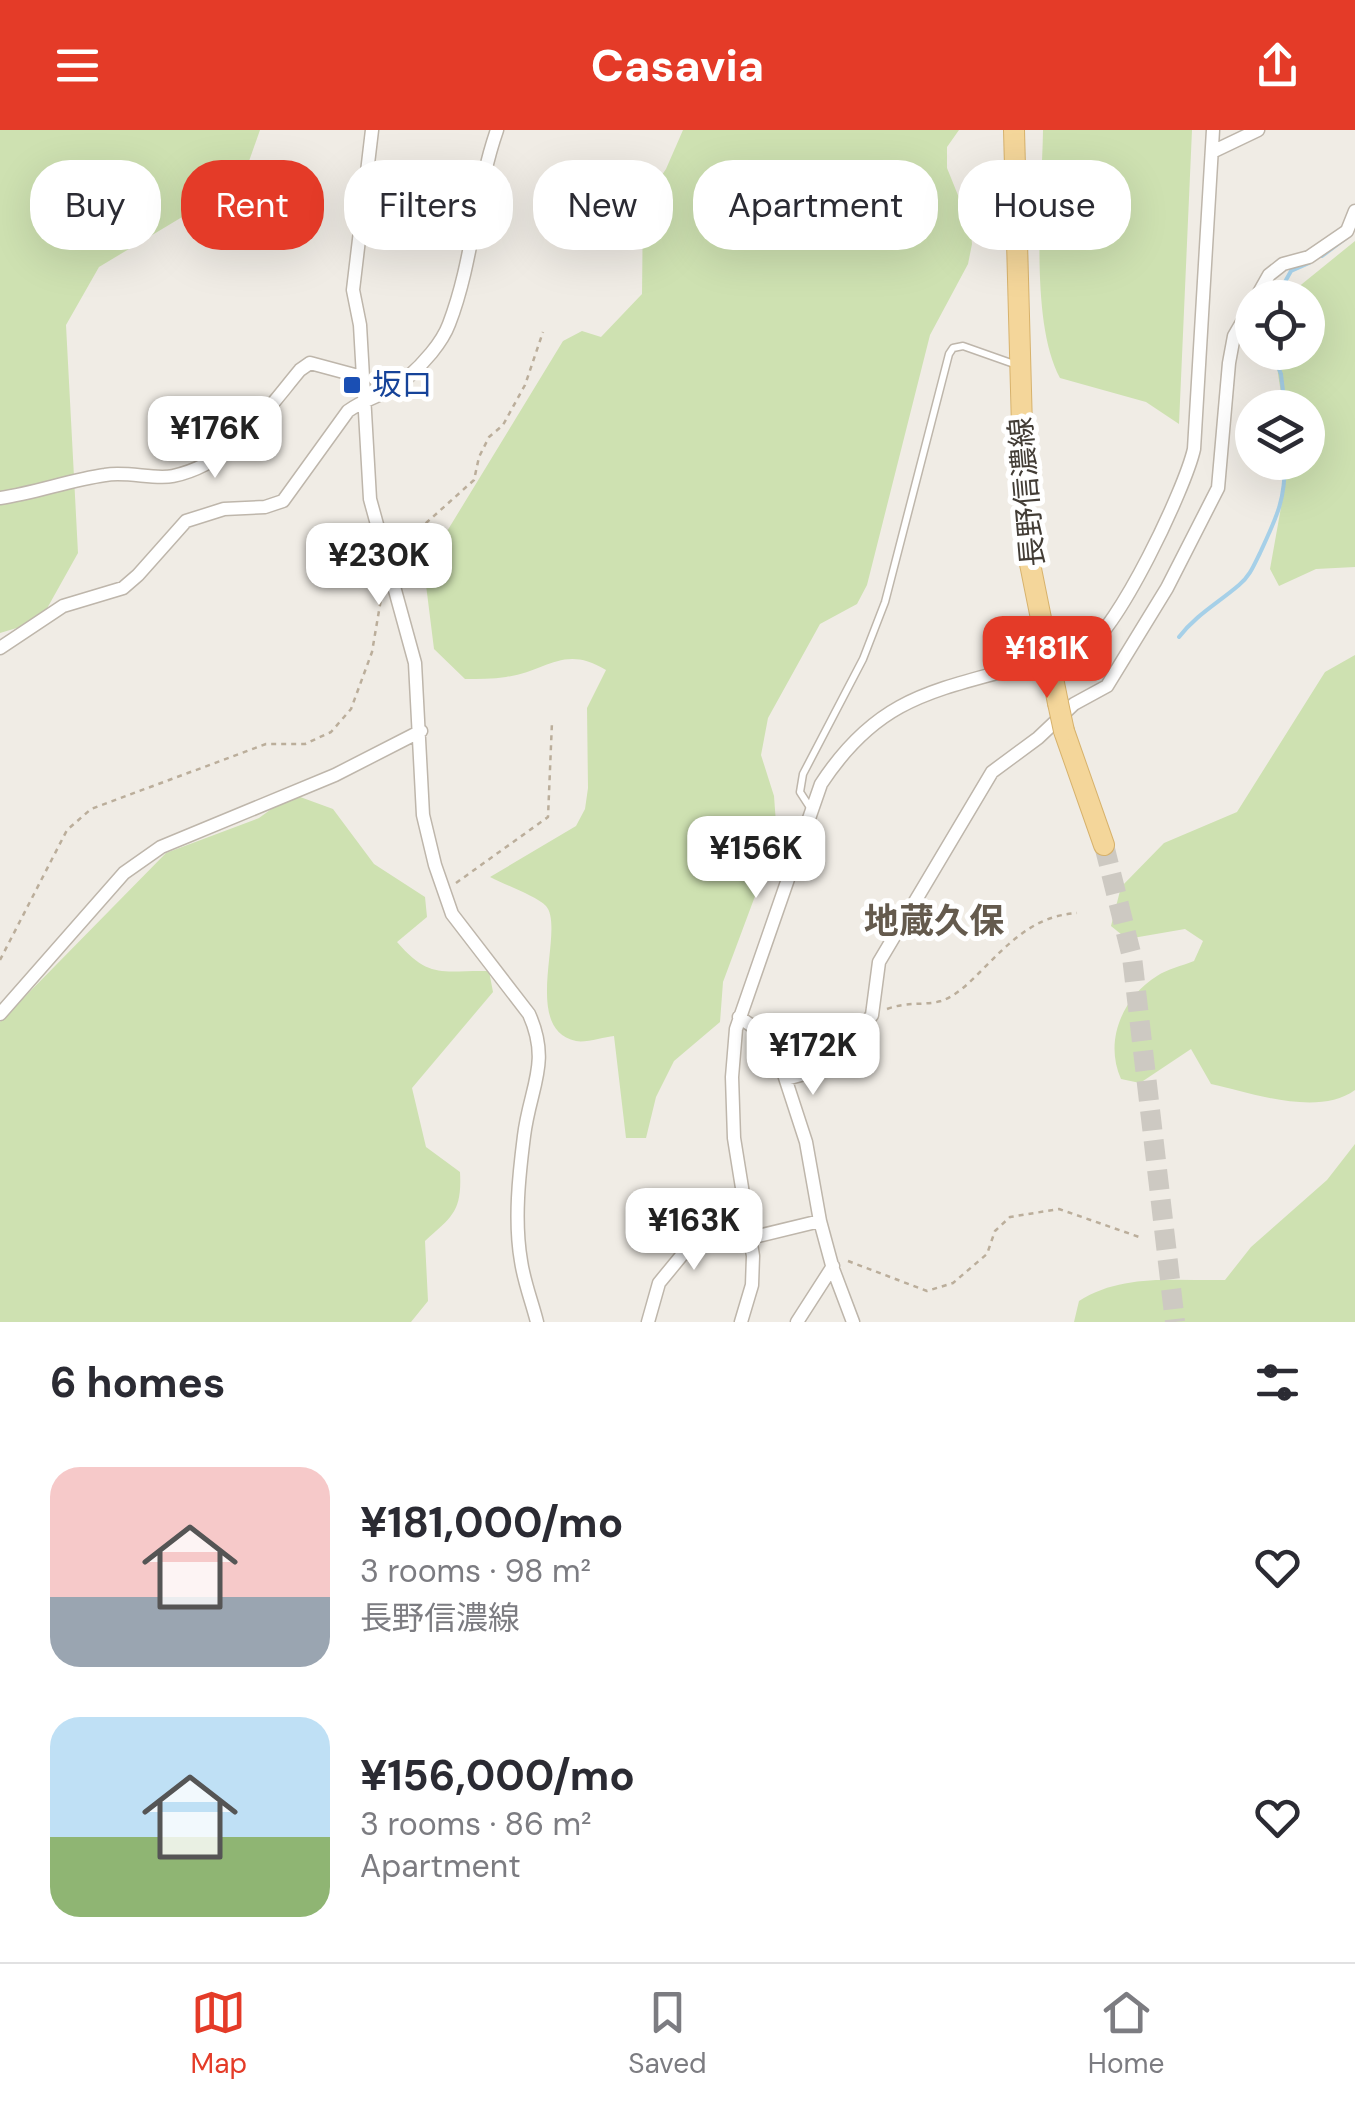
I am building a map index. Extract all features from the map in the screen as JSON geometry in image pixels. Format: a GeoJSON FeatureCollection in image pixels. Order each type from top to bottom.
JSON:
{"type":"FeatureCollection","features":[{"type":"Feature","properties":{"kind":"main road","name":"長野信濃線"},"geometry":{"type":"LineString","coordinates":[[1014,130],[1025,539],[1064,731],[1104,844]]}},
{"type":"Feature","properties":{"kind":"street"},"geometry":{"type":"LineString","coordinates":[[372,130],[353,290],[360,325],[370,498],[415,664],[423,815],[444,893],[452,914],[529,1014],[537,1032],[541,1056],[524,1133],[519,1225],[521,1261],[537,1322]]}},
{"type":"Feature","properties":{"kind":"street"},"geometry":{"type":"LineString","coordinates":[[0,648],[62,606],[123,588],[186,521],[224,509],[264,507],[283,501],[348,411],[362,401],[386,395],[411,374],[448,326],[462,283],[485,162],[496,130]]}},
{"type":"Feature","properties":{"kind":"street"},"geometry":{"type":"LineString","coordinates":[[741,1322],[752,1284],[750,1238],[734,1138],[732,1077],[739,1017],[821,784],[867,728],[886,714],[937,689],[1084,650],[1107,630],[1174,508],[1194,449],[1213,130]]}},
{"type":"Feature","properties":{"kind":"street"},"geometry":{"type":"LineString","coordinates":[[1212,152],[1258,130]]}},
{"type":"Feature","properties":{"kind":"street"},"geometry":{"type":"LineString","coordinates":[[1266,280],[1283,264],[1310,257],[1348,231],[1355,211]]}},
{"type":"Feature","properties":{"kind":"street"},"geometry":{"type":"LineString","coordinates":[[786,1079],[812,1072],[838,1058],[872,1015],[879,962],[992,772],[1038,738],[1074,704],[1107,686],[1167,588],[1218,488],[1228,363],[1235,334]]}},
{"type":"Feature","properties":{"kind":"street"},"geometry":{"type":"LineString","coordinates":[[0,498],[100,475],[180,474],[239,443],[300,370],[310,364],[362,377]]}},
{"type":"Feature","properties":{"kind":"street"},"geometry":{"type":"LineString","coordinates":[[0,1014],[124,874],[161,848],[335,775],[421,732]]}},
{"type":"Feature","properties":{"kind":"street"},"geometry":{"type":"LineString","coordinates":[[739,1017],[768,1038],[786,1079],[806,1142],[832,1264],[853,1322]]}},
{"type":"Feature","properties":{"kind":"street"},"geometry":{"type":"LineString","coordinates":[[648,1322],[659,1283],[682,1255],[704,1244],[750,1238],[820,1220]]}},
{"type":"Feature","properties":{"kind":"street"},"geometry":{"type":"LineString","coordinates":[[796,1322],[832,1264]]}},
{"type":"Feature","properties":{"kind":"lane"},"geometry":{"type":"LineString","coordinates":[[812,810],[800,792],[803,774],[863,659],[885,602],[949,354],[953,348],[963,346],[1019,366]]}},
{"type":"Feature","properties":{"kind":"path"},"geometry":{"type":"LineString","coordinates":[[388,558],[474,480],[489,437],[504,425],[525,385],[542,332]]}},
{"type":"Feature","properties":{"kind":"path"},"geometry":{"type":"LineString","coordinates":[[0,960],[66,830],[91,809],[266,744],[305,744],[331,732],[351,709],[372,652],[381,596]]}},
{"type":"Feature","properties":{"kind":"path"},"geometry":{"type":"LineString","coordinates":[[444,893],[548,817],[552,722]]}},
{"type":"Feature","properties":{"kind":"path"},"geometry":{"type":"LineString","coordinates":[[872,1015],[906,1002],[942,1000],[964,987],[1022,930],[1058,914],[1077,913]]}},
{"type":"Feature","properties":{"kind":"path"},"geometry":{"type":"LineString","coordinates":[[832,1264],[852,1261],[927,1291],[953,1283],[987,1254],[996,1231],[1010,1217],[1059,1208],[1142,1238]]}},
{"type":"Feature","properties":{"kind":"green space"},"geometry":{"type":"Polygon","coordinates":[[[0,130],[260,130],[249,160],[181,160],[181,218],[161,230],[161,160],[30,160],[30,250],[127,250],[99,267],[66,325],[78,553],[40,621],[0,633],[0,130]]]}},
{"type":"Feature","properties":{"kind":"green space"},"geometry":{"type":"Polygon","coordinates":[[[683,130],[959,130],[947,147],[947,168],[958,195],[958,250],[971,250],[968,264],[930,335],[867,585],[857,604],[820,624],[768,718],[761,755],[774,796],[777,837],[723,982],[720,1022],[674,1061],[656,1097],[646,1138],[626,1138],[614,1036],[576,1041],[559,1033],[550,1018],[547,999],[551,918],[546,906],[490,877],[576,826],[585,809],[588,788],[587,708],[606,670],[567,659],[506,677],[465,679],[434,649],[424,569],[563,341],[582,331],[601,337],[642,294],[642,250],[673,250],[673,160],[670,160],[683,130]]]}},
{"type":"Feature","properties":{"kind":"green space"},"geometry":{"type":"Polygon","coordinates":[[[1043,130],[1192,130],[1179,424],[1146,402],[1060,378],[1044,324],[1040,250],[1131,250],[1131,160],[1042,160],[1043,130]]]}},
{"type":"Feature","properties":{"kind":"green space"},"geometry":{"type":"Polygon","coordinates":[[[1355,241],[1355,567],[1316,569],[1279,586],[1270,569],[1285,480],[1325,480],[1325,390],[1280,390],[1278,370],[1325,370],[1325,280],[1307,280],[1355,241]]]}},
{"type":"Feature","properties":{"kind":"green space"},"geometry":{"type":"Polygon","coordinates":[[[1355,655],[1355,1090],[1323,1102],[1304,1102],[1211,1084],[1191,1049],[1140,1083],[1121,1079],[1115,1050],[1126,1008],[1157,976],[1194,961],[1203,941],[1185,929],[1127,939],[1111,926],[1121,887],[1164,843],[1237,812],[1325,672],[1355,655]]]}},
{"type":"Feature","properties":{"kind":"green space"},"geometry":{"type":"Polygon","coordinates":[[[292,794],[333,809],[374,864],[425,897],[427,917],[397,942],[408,954],[428,968],[489,971],[493,992],[412,1088],[426,1147],[460,1172],[454,1212],[425,1241],[428,1301],[411,1322],[0,1322],[0,1022],[166,853],[259,818],[292,794]]]}},
{"type":"Feature","properties":{"kind":"green space"},"geometry":{"type":"Polygon","coordinates":[[[1355,1144],[1355,1322],[1074,1322],[1079,1301],[1113,1286],[1150,1280],[1225,1280],[1251,1247],[1327,1180],[1355,1144]]]}},
{"type":"Feature","properties":{"kind":"waterway"},"geometry":{"type":"LineString","coordinates":[[1322,256],[1350,235]]}},
{"type":"Feature","properties":{"kind":"waterway"},"geometry":{"type":"LineString","coordinates":[[1286,280],[1291,271],[1309,263]]}},
{"type":"Feature","properties":{"kind":"waterway"},"geometry":{"type":"LineString","coordinates":[[1279,370],[1283,390]]}},
{"type":"Feature","properties":{"kind":"waterway"},"geometry":{"type":"LineString","coordinates":[[1179,637],[1243,582],[1251,570],[1271,530],[1284,480]]}},
{"type":"Feature","properties":{"kind":"tunnel"},"geometry":{"type":"LineString","coordinates":[[1104,845],[1132,957],[1175,1322]]}},
{"type":"Feature","properties":{"kind":"place","name":"坂口"},"geometry":{"type":"Point","coordinates":[352,385]}},
{"type":"Feature","properties":{"kind":"district","name":"地蔵久保"},"geometry":{"type":"Point","coordinates":[934,921]}}]}
